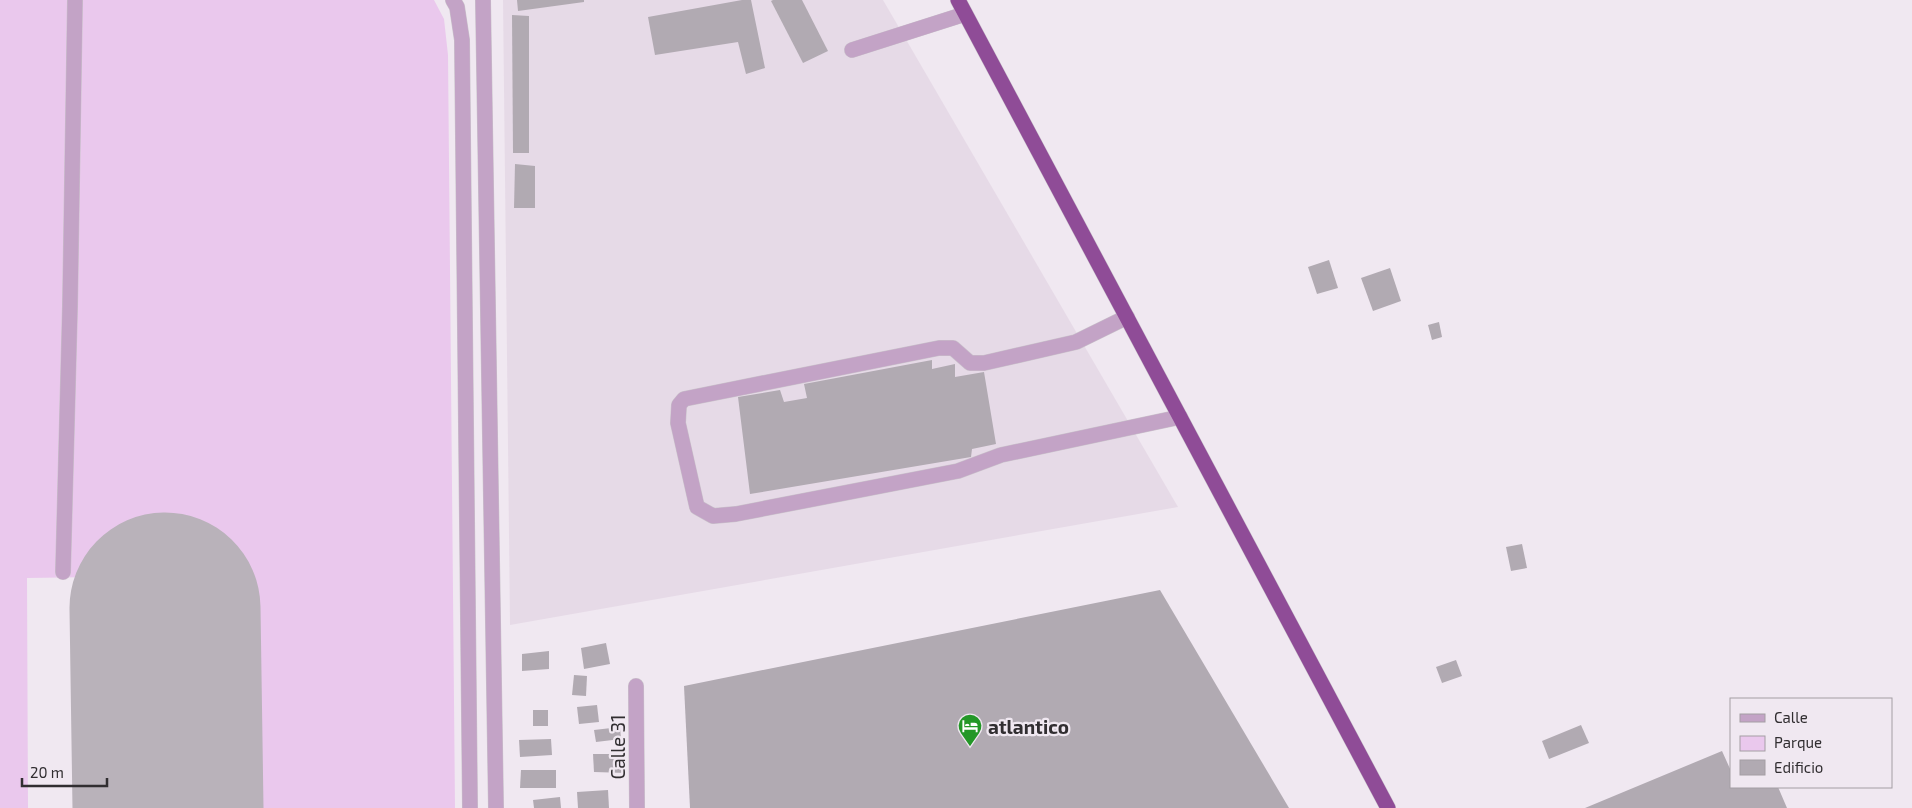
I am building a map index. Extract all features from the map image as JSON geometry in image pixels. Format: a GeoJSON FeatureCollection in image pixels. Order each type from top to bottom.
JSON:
{"type":"FeatureCollection","features":[{"type":"Feature","properties":{"kind":"highway"},"geometry":{"type":"LineString","coordinates":[[958,0],[1388,808]]}},
{"type":"Feature","properties":{"kind":"street"},"geometry":{"type":"LineString","coordinates":[[63,572],[75,0]]}},
{"type":"Feature","properties":{"kind":"street"},"geometry":{"type":"LineString","coordinates":[[453,0],[457,7],[462,40],[470,808]]}},
{"type":"Feature","properties":{"kind":"street"},"geometry":{"type":"LineString","coordinates":[[483,0],[496,808]]}},
{"type":"Feature","properties":{"kind":"street"},"geometry":{"type":"LineString","coordinates":[[852,50],[965,14]]}},
{"type":"Feature","properties":{"kind":"street"},"geometry":{"type":"LineString","coordinates":[[1127,316],[1076,342],[984,363],[970,364],[954,348],[939,348],[684,399],[679,405],[678,423],[697,507],[713,516],[736,514],[958,471],[1000,455],[1180,417]]}},
{"type":"Feature","properties":{"kind":"street","name":"Calle 31"},"geometry":{"type":"LineString","coordinates":[[636,686],[637,808]]}},
{"type":"Feature","properties":{"kind":"shaded area"},"geometry":{"type":"Polygon","coordinates":[[[503,0],[883,0],[1178,507],[510,625],[503,0]]]}},
{"type":"Feature","properties":{"kind":"green space"},"geometry":{"type":"Polygon","coordinates":[[[0,0],[434,0],[444,19],[448,55],[455,808],[237,808],[234,575],[27,578],[28,808],[0,808],[0,0]]]}},
{"type":"Feature","properties":{"kind":"building"},"geometry":{"type":"Polygon","coordinates":[[[517,0],[584,0],[584,2],[518,11],[517,0]]]}},
{"type":"Feature","properties":{"kind":"building"},"geometry":{"type":"Polygon","coordinates":[[[751,0],[765,68],[746,74],[738,42],[655,55],[648,17],[751,0]]]}},
{"type":"Feature","properties":{"kind":"building"},"geometry":{"type":"Polygon","coordinates":[[[802,0],[828,51],[803,63],[771,1],[802,0]]]}},
{"type":"Feature","properties":{"kind":"building"},"geometry":{"type":"Polygon","coordinates":[[[512,15],[529,16],[529,153],[513,153],[512,15]]]}},
{"type":"Feature","properties":{"kind":"building"},"geometry":{"type":"Polygon","coordinates":[[[515,164],[535,166],[535,208],[514,208],[515,164]]]}},
{"type":"Feature","properties":{"kind":"building"},"geometry":{"type":"Polygon","coordinates":[[[1329,260],[1338,288],[1317,294],[1308,267],[1329,260]]]}},
{"type":"Feature","properties":{"kind":"building"},"geometry":{"type":"Polygon","coordinates":[[[1390,268],[1401,301],[1373,311],[1361,278],[1390,268]]]}},
{"type":"Feature","properties":{"kind":"building"},"geometry":{"type":"Polygon","coordinates":[[[1439,322],[1442,337],[1432,340],[1428,325],[1439,322]]]}},
{"type":"Feature","properties":{"kind":"building"},"geometry":{"type":"Polygon","coordinates":[[[932,360],[932,369],[955,364],[955,377],[984,372],[996,444],[972,449],[971,457],[750,494],[738,397],[780,390],[784,402],[807,398],[804,384],[932,360]]]}},
{"type":"Feature","properties":{"kind":"building"},"geometry":{"type":"Polygon","coordinates":[[[1522,544],[1527,568],[1511,571],[1506,547],[1522,544]]]}},
{"type":"Feature","properties":{"kind":"building","name":"atlantico"},"geometry":{"type":"Polygon","coordinates":[[[1160,590],[1289,808],[690,808],[684,686],[1160,590]]]}},
{"type":"Feature","properties":{"kind":"building"},"geometry":{"type":"Polygon","coordinates":[[[606,643],[610,664],[584,669],[581,648],[606,643]]]}},
{"type":"Feature","properties":{"kind":"building"},"geometry":{"type":"Polygon","coordinates":[[[549,651],[549,669],[522,671],[522,654],[549,651]]]}},
{"type":"Feature","properties":{"kind":"building"},"geometry":{"type":"Polygon","coordinates":[[[1456,660],[1462,676],[1442,683],[1436,667],[1456,660]]]}},
{"type":"Feature","properties":{"kind":"building"},"geometry":{"type":"Polygon","coordinates":[[[574,675],[587,676],[586,696],[572,695],[574,675]]]}},
{"type":"Feature","properties":{"kind":"building"},"geometry":{"type":"Polygon","coordinates":[[[597,705],[599,722],[579,724],[577,707],[597,705]]]}},
{"type":"Feature","properties":{"kind":"building"},"geometry":{"type":"Polygon","coordinates":[[[533,710],[548,710],[548,726],[533,726],[533,710]]]}},
{"type":"Feature","properties":{"kind":"building"},"geometry":{"type":"Polygon","coordinates":[[[1581,725],[1589,743],[1549,759],[1542,741],[1581,725]]]}},
{"type":"Feature","properties":{"kind":"building"},"geometry":{"type":"Polygon","coordinates":[[[620,727],[621,739],[596,742],[594,730],[620,727]]]}},
{"type":"Feature","properties":{"kind":"building"},"geometry":{"type":"Polygon","coordinates":[[[551,739],[552,755],[520,757],[519,740],[551,739]]]}},
{"type":"Feature","properties":{"kind":"building"},"geometry":{"type":"Polygon","coordinates":[[[1722,751],[1730,769],[1730,788],[1778,788],[1787,808],[1585,808],[1722,751]]]}},
{"type":"Feature","properties":{"kind":"building"},"geometry":{"type":"Polygon","coordinates":[[[593,754],[626,754],[626,773],[594,772],[593,754]]]}},
{"type":"Feature","properties":{"kind":"building"},"geometry":{"type":"Polygon","coordinates":[[[521,770],[556,770],[556,788],[520,788],[521,770]]]}},
{"type":"Feature","properties":{"kind":"building"},"geometry":{"type":"Polygon","coordinates":[[[608,790],[609,808],[578,808],[577,792],[608,790]]]}},
{"type":"Feature","properties":{"kind":"building"},"geometry":{"type":"Polygon","coordinates":[[[560,797],[561,808],[534,808],[533,800],[560,797]]]}},
{"type":"Feature","properties":{"kind":"runway"},"geometry":{"type":"LineString","coordinates":[[165,608],[168,808]]}},
{"type":"Feature","properties":{"kind":"place","name":"atlantico"},"geometry":{"type":"Point","coordinates":[970,747]}}]}
